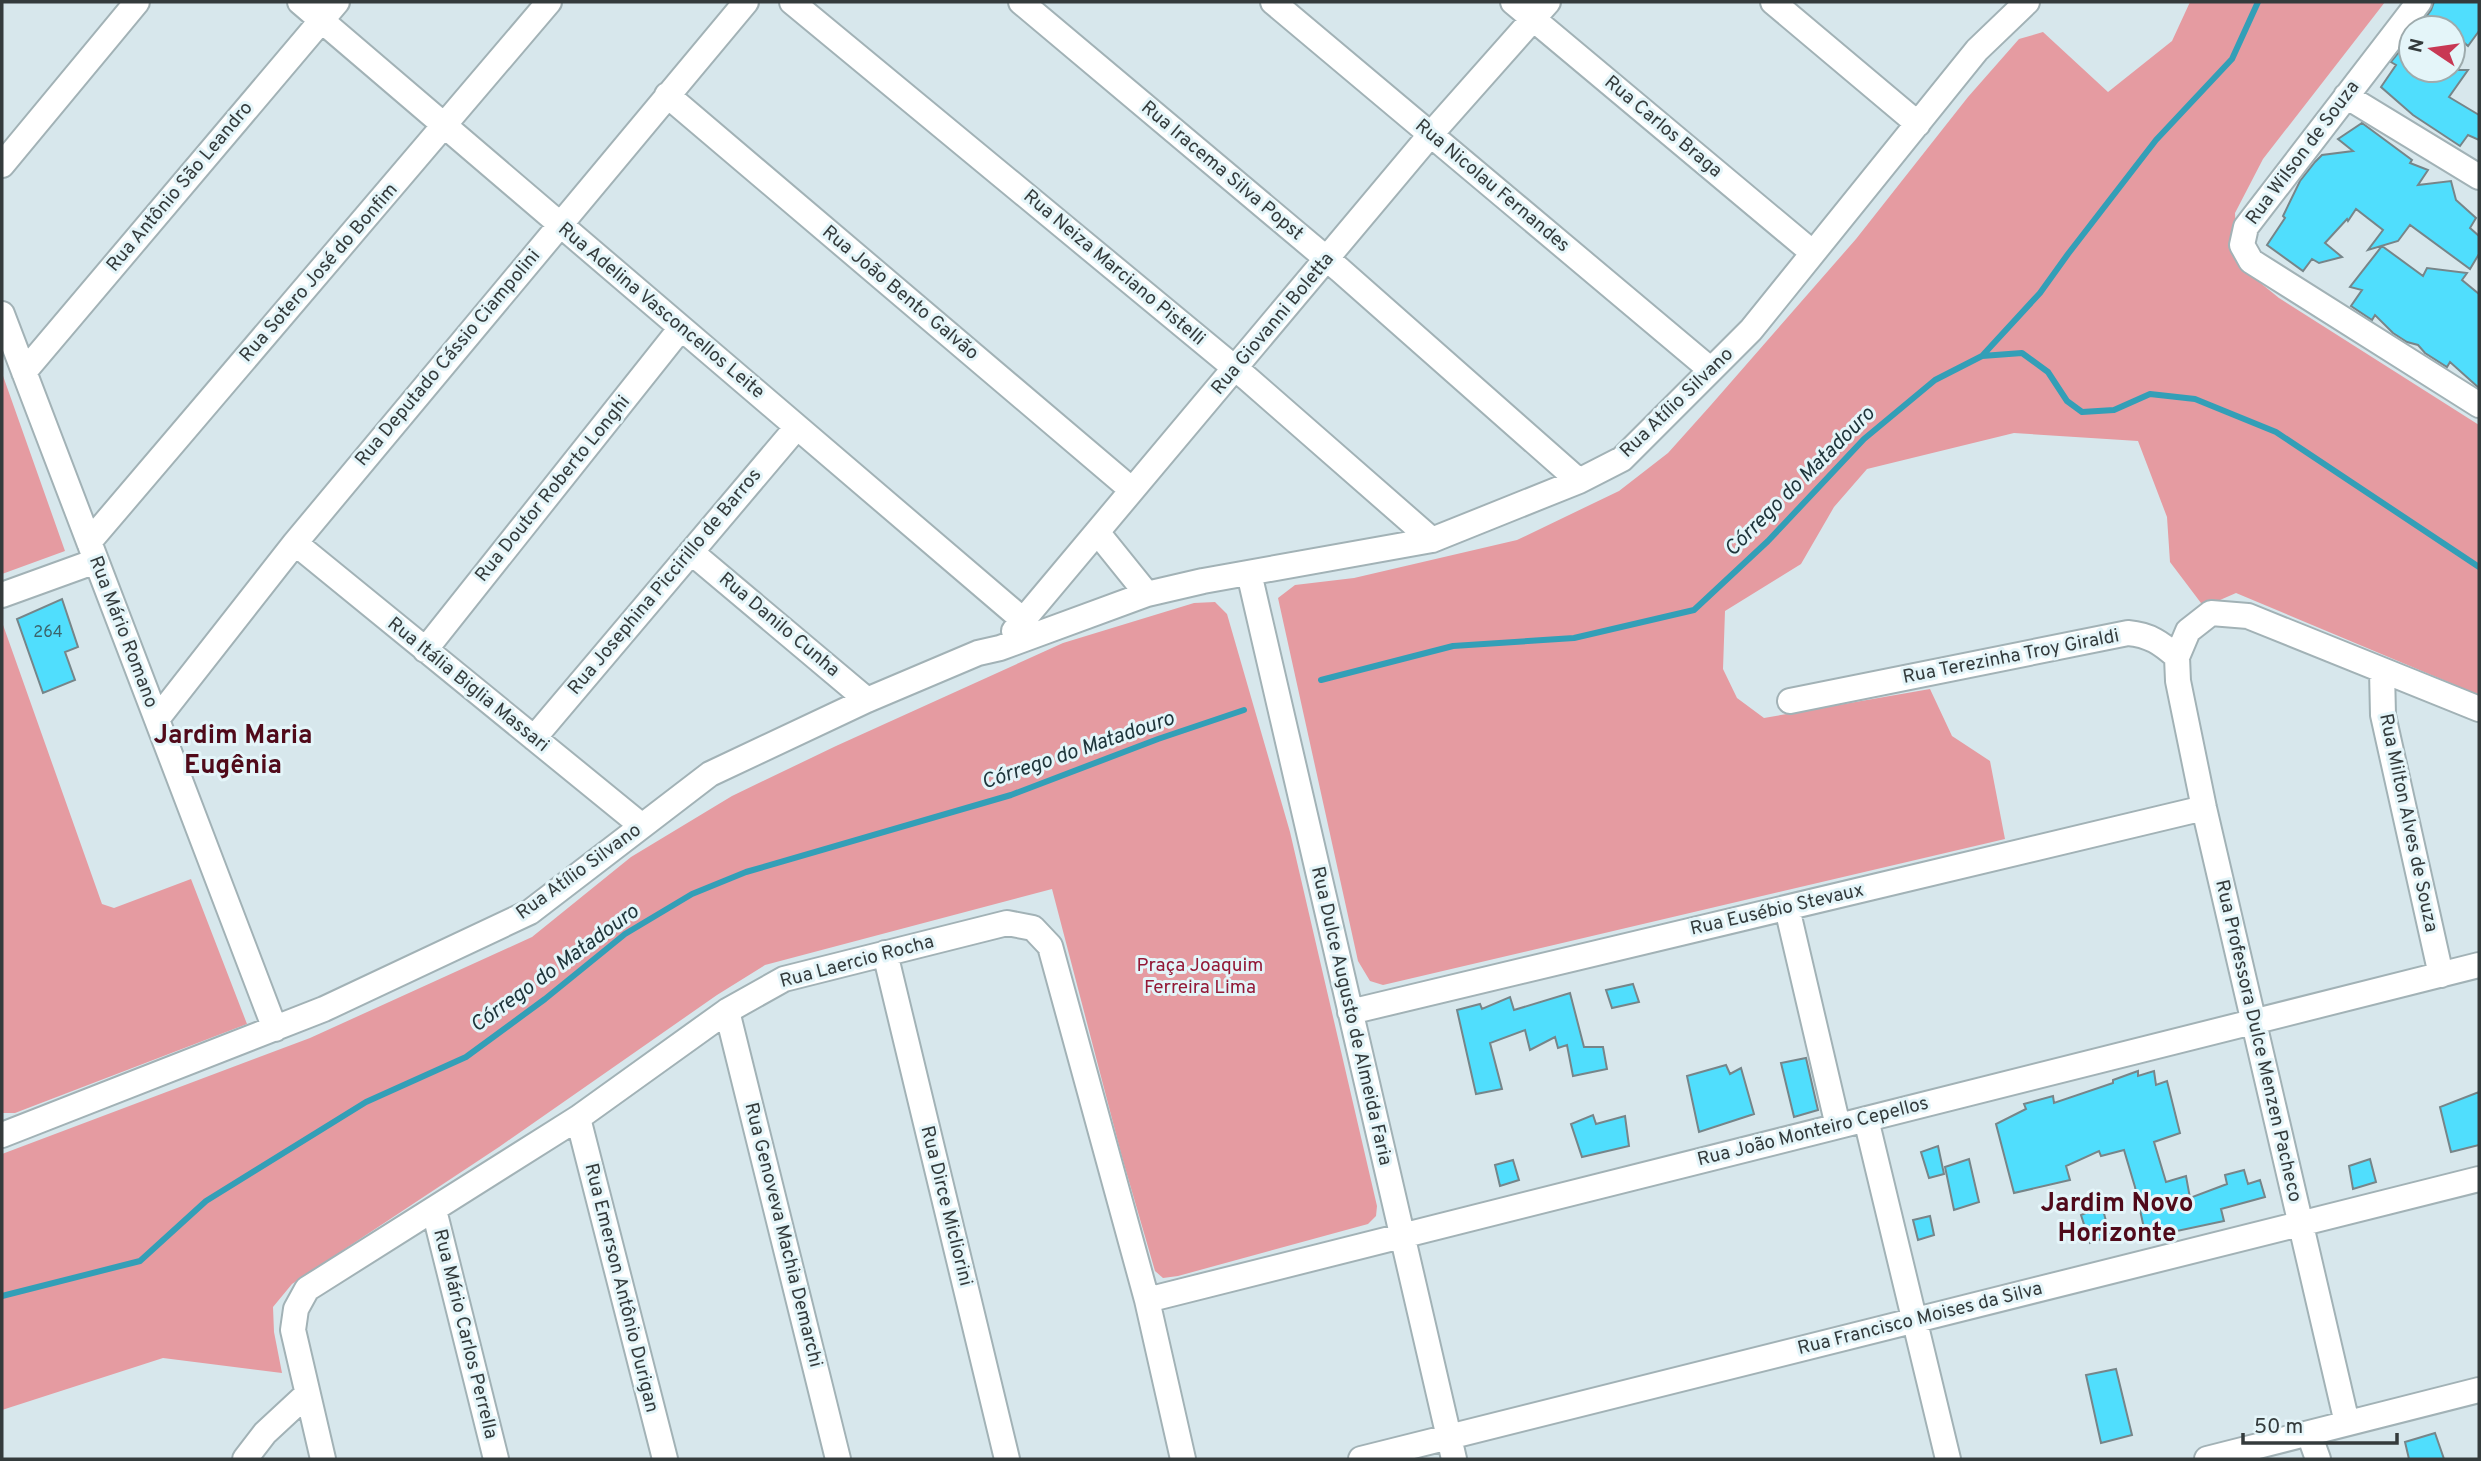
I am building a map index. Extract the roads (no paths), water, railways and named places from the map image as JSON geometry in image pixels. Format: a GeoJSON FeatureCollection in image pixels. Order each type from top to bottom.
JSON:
{"type":"FeatureCollection","features":[{"type":"Feature","properties":{"kind":"street"},"geometry":{"type":"LineString","coordinates":[[2,164],[137,2]]}},
{"type":"Feature","properties":{"kind":"street","name":"Rua Adelina Vasconcellos Leite"},"geometry":{"type":"LineString","coordinates":[[300,2],[329,11],[445,126],[1023,620]]}},
{"type":"Feature","properties":{"kind":"street","name":"Rua Sotero José do Bonfim"},"geometry":{"type":"LineString","coordinates":[[92,551],[548,2]]}},
{"type":"Feature","properties":{"kind":"street","name":"Rua Deputado Cássio Ciampolini"},"geometry":{"type":"LineString","coordinates":[[157,719],[295,543],[746,2]]}},
{"type":"Feature","properties":{"kind":"street","name":"Rua Neiza Marciano Pistelli"},"geometry":{"type":"LineString","coordinates":[[792,2],[1235,368],[1432,540]]}},
{"type":"Feature","properties":{"kind":"street","name":"Rua Iracema Silva Popst"},"geometry":{"type":"LineString","coordinates":[[1021,2],[1327,260],[1579,481]]}},
{"type":"Feature","properties":{"kind":"street","name":"Rua Nicolau Fernandes"},"geometry":{"type":"LineString","coordinates":[[1273,2],[1711,369]]}},
{"type":"Feature","properties":{"kind":"street","name":"Rua Carlos Braga"},"geometry":{"type":"LineString","coordinates":[[1513,2],[1541,10],[1814,253]]}},
{"type":"Feature","properties":{"kind":"street"},"geometry":{"type":"LineString","coordinates":[[1773,2],[1918,124]]}},
{"type":"Feature","properties":{"kind":"street","name":"Rua Atílio Silvano"},"geometry":{"type":"LineString","coordinates":[[2,1135],[348,999],[530,912],[710,774],[867,700],[978,653],[1000,648],[1147,594],[1432,540],[1579,481],[1622,459],[1751,330],[1978,50],[2027,2]]}},
{"type":"Feature","properties":{"kind":"street","name":"Rua Wilson de Souza"},"geometry":{"type":"LineString","coordinates":[[2419,2],[2246,226],[2242,245],[2251,261],[2479,405]]}},
{"type":"Feature","properties":{"kind":"street","name":"Rua Giovanni Boletta"},"geometry":{"type":"LineString","coordinates":[[1000,648],[1431,134],[1541,10]]}},
{"type":"Feature","properties":{"kind":"street","name":"Rua Antônio São Leandro"},"geometry":{"type":"LineString","coordinates":[[24,372],[329,11]]}},
{"type":"Feature","properties":{"kind":"street","name":"Rua João Bento Galvão"},"geometry":{"type":"LineString","coordinates":[[667,95],[1132,490]]}},
{"type":"Feature","properties":{"kind":"street"},"geometry":{"type":"LineString","coordinates":[[2346,96],[2479,177]]}},
{"type":"Feature","properties":{"kind":"street","name":"Rua Mário Romano"},"geometry":{"type":"LineString","coordinates":[[2,314],[275,1029]]}},
{"type":"Feature","properties":{"kind":"street","name":"Rua Doutor Roberto Longhi"},"geometry":{"type":"LineString","coordinates":[[425,650],[681,328]]}},
{"type":"Feature","properties":{"kind":"street","name":"Rua Josephina Piccirillo de Barros"},"geometry":{"type":"LineString","coordinates":[[534,738],[797,426]]}},
{"type":"Feature","properties":{"kind":"street"},"geometry":{"type":"LineString","coordinates":[[1097,532],[1147,594]]}},
{"type":"Feature","properties":{"kind":"street","name":"Rua Itália Biglia Massari"},"geometry":{"type":"LineString","coordinates":[[295,543],[642,826]]}},
{"type":"Feature","properties":{"kind":"street"},"geometry":{"type":"LineString","coordinates":[[2,595],[92,551]]}},
{"type":"Feature","properties":{"kind":"street","name":"Rua Danilo Cunha"},"geometry":{"type":"LineString","coordinates":[[691,552],[867,700]]}},
{"type":"Feature","properties":{"kind":"street","name":"Rua Dulce Augusto de Almeida Faria"},"geometry":{"type":"LineString","coordinates":[[1249,573],[1451,1449]]}},
{"type":"Feature","properties":{"kind":"street"},"geometry":{"type":"LineString","coordinates":[[2177,657],[2188,631],[2211,613],[2248,616],[2479,709]]}},
{"type":"Feature","properties":{"kind":"street","name":"Rua Terezinha Troy Giraldi"},"geometry":{"type":"LineString","coordinates":[[1790,701],[2128,633],[2145,634],[2157,640],[2177,657]]}},
{"type":"Feature","properties":{"kind":"street","name":"Rua Professora Dulce Menzen Pacheco"},"geometry":{"type":"LineString","coordinates":[[2177,657],[2178,681],[2204,808],[2347,1423]]}},
{"type":"Feature","properties":{"kind":"street","name":"Rua Milton Alves de Souza"},"geometry":{"type":"LineString","coordinates":[[2382,671],[2383,715],[2441,975]]}},
{"type":"Feature","properties":{"kind":"street","name":"Rua Eusébio Stevaux"},"geometry":{"type":"LineString","coordinates":[[1350,1012],[2204,808]]}},
{"type":"Feature","properties":{"kind":"street"},"geometry":{"type":"LineString","coordinates":[[1787,908],[1838,1126]]}},
{"type":"Feature","properties":{"kind":"street","name":"Rua Laercio Rocha"},"geometry":{"type":"LineString","coordinates":[[323,1459],[293,1330],[296,1309],[307,1289],[578,1118],[727,1011],[784,979],[1007,923],[1033,928],[1050,946],[1147,1300],[1183,1459]]}},
{"type":"Feature","properties":{"kind":"street","name":"Rua Dirce Micliorini"},"geometry":{"type":"LineString","coordinates":[[885,953],[1007,1459]]}},
{"type":"Feature","properties":{"kind":"street","name":"Rua João Monteiro Cepellos"},"geometry":{"type":"LineString","coordinates":[[1147,1300],[2479,965]]}},
{"type":"Feature","properties":{"kind":"street","name":"Rua Genoveva Machia Demarchi"},"geometry":{"type":"LineString","coordinates":[[727,1011],[838,1459]]}},
{"type":"Feature","properties":{"kind":"street","name":"Rua Emerson Antônio Durigan"},"geometry":{"type":"LineString","coordinates":[[578,1118],[665,1459]]}},
{"type":"Feature","properties":{"kind":"street"},"geometry":{"type":"LineString","coordinates":[[1866,1119],[1948,1459]]}},
{"type":"Feature","properties":{"kind":"street","name":"Rua Francisco Moises da Silva"},"geometry":{"type":"LineString","coordinates":[[1361,1459],[1451,1449],[1915,1320],[2479,1179]]}},
{"type":"Feature","properties":{"kind":"street","name":"Rua Mário Carlos Perrella"},"geometry":{"type":"LineString","coordinates":[[434,1210],[496,1459]]}},
{"type":"Feature","properties":{"kind":"street"},"geometry":{"type":"LineString","coordinates":[[2207,1459],[2479,1390]]}},
{"type":"Feature","properties":{"kind":"street"},"geometry":{"type":"LineString","coordinates":[[246,1459],[265,1433],[306,1395]]}},
{"type":"Feature","properties":{"kind":"street"},"geometry":{"type":"LineString","coordinates":[[265,1433],[317,1434]]}},
{"type":"Feature","properties":{"kind":"street"},"geometry":{"type":"LineString","coordinates":[[2309,1434],[2318,1459]]}},
{"type":"Feature","properties":{"kind":"waterway","name":"Córrego do Matadouro"},"geometry":{"type":"LineString","coordinates":[[1321,680],[1453,646],[1574,638],[1694,610],[1768,541],[1864,439],[1935,380],[1982,356],[2040,293],[2156,140],[2232,59],[2258,2]]}},
{"type":"Feature","properties":{"kind":"waterway"},"geometry":{"type":"LineString","coordinates":[[1982,356],[2022,353],[2048,372],[2067,401],[2082,412],[2114,410],[2150,394],[2195,399],[2276,432],[2479,567]]}},
{"type":"Feature","properties":{"kind":"waterway","name":"Córrego do Matadouro"},"geometry":{"type":"LineString","coordinates":[[2,1296],[140,1261],[206,1201],[366,1102],[466,1057],[545,999],[625,934],[692,894],[746,872],[1011,795],[1158,739],[1244,710]]}},
{"type":"Feature","properties":{"kind":"district","name":"Jardim Maria Eugênia"},"geometry":{"type":"Point","coordinates":[233,751]}},
{"type":"Feature","properties":{"kind":"district","name":"Jardim Novo Horizonte"},"geometry":{"type":"Point","coordinates":[2117,1219]}},
{"type":"Feature","properties":{"kind":"park label","name":"Praça Joaquim Ferreira Lima"},"geometry":{"type":"Point","coordinates":[1200,977]}}]}
